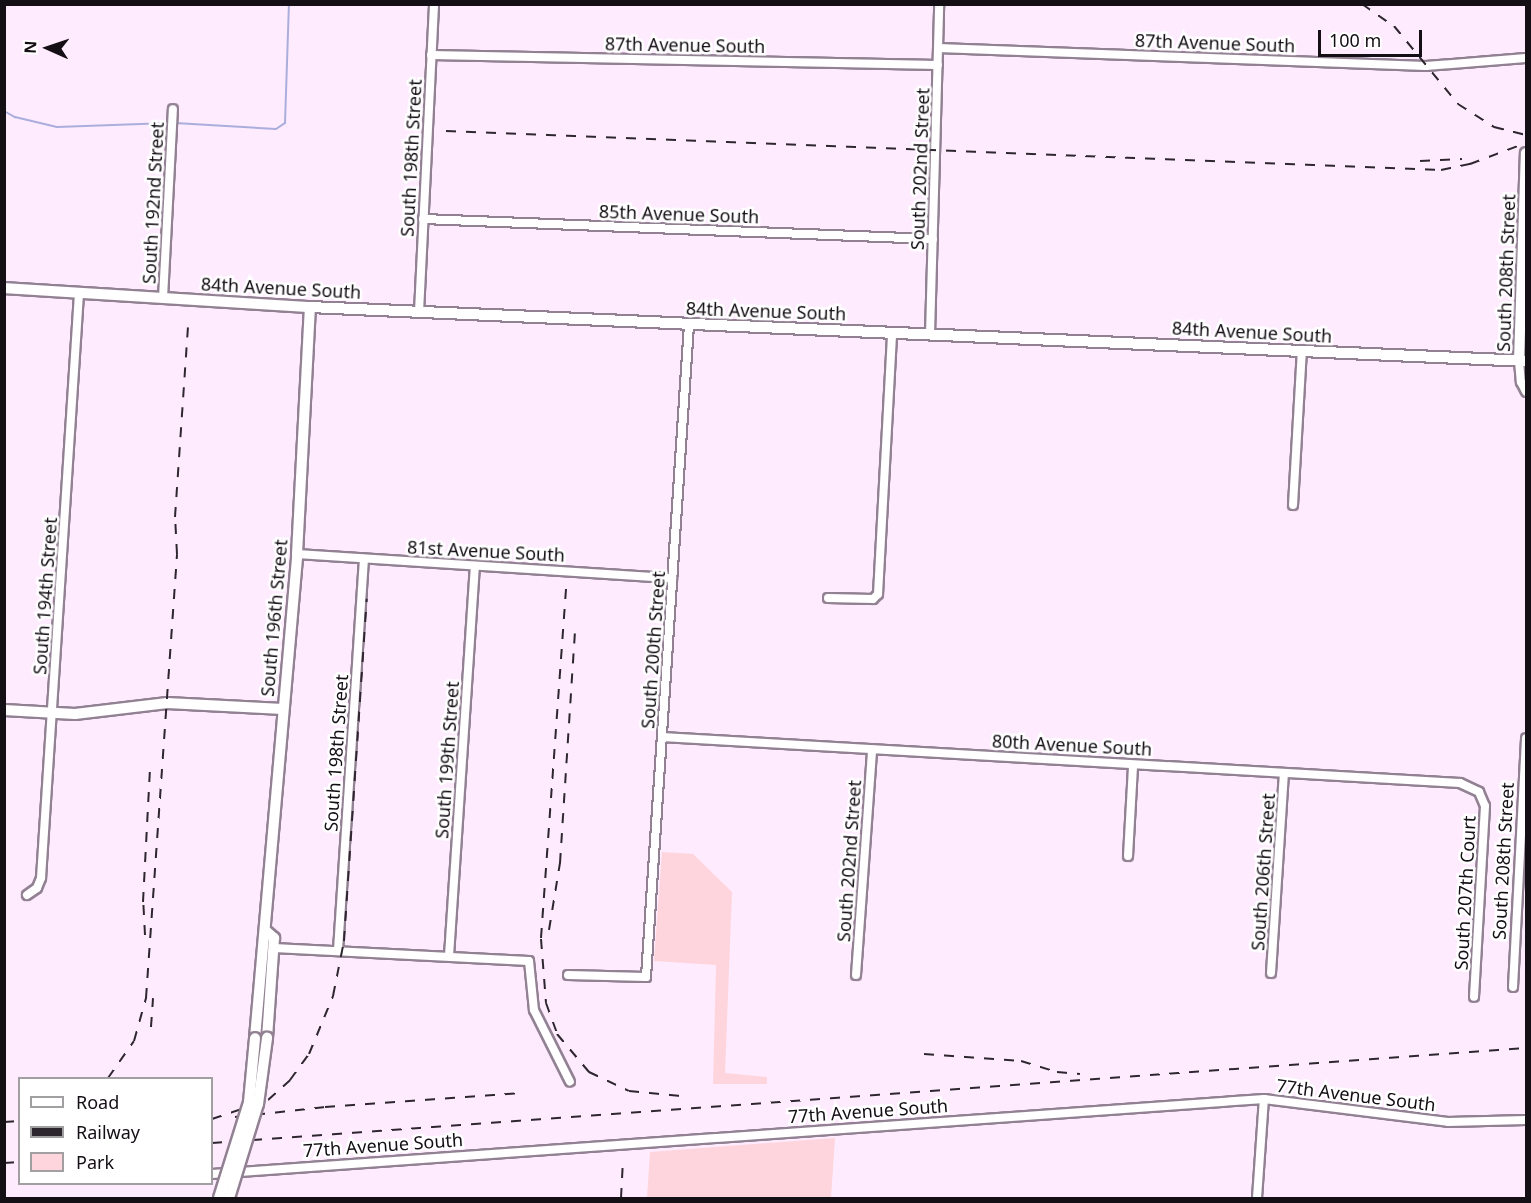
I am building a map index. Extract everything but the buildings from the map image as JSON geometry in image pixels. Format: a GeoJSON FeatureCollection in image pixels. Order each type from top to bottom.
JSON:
{"type":"FeatureCollection","features":[{"type":"Feature","properties":{"kind":"main road","name":"South 208th Street"},"geometry":{"type":"LineString","coordinates":[[1523,361],[1527,153]]}},
{"type":"Feature","properties":{"kind":"main road","name":"84th Avenue South"},"geometry":{"type":"LineString","coordinates":[[4,288],[310,307],[1523,361]]}},
{"type":"Feature","properties":{"kind":"main road","name":"South 196th Street"},"geometry":{"type":"LineString","coordinates":[[219,1198],[249,1102],[262,937],[266,931],[297,554],[310,307]]}},
{"type":"Feature","properties":{"kind":"main road"},"geometry":{"type":"LineString","coordinates":[[4,710],[94,713],[130,706],[166,703],[283,709]]}},
{"type":"Feature","properties":{"kind":"main road","name":"South 196th Street"},"geometry":{"type":"LineString","coordinates":[[229,1198],[258,1104],[267,1038],[274,948],[274,939],[266,931]]}},
{"type":"Feature","properties":{"kind":"street","name":"South 198th Street"},"geometry":{"type":"LineString","coordinates":[[419,312],[434,4]]}},
{"type":"Feature","properties":{"kind":"street","name":"South 202nd Street"},"geometry":{"type":"LineString","coordinates":[[930,334],[939,4]]}},
{"type":"Feature","properties":{"kind":"street","name":"87th Avenue South"},"geometry":{"type":"LineString","coordinates":[[938,48],[1426,66],[1527,58]]}},
{"type":"Feature","properties":{"kind":"street","name":"87th Avenue South"},"geometry":{"type":"LineString","coordinates":[[431,55],[938,65]]}},
{"type":"Feature","properties":{"kind":"street","name":"South 192nd Street"},"geometry":{"type":"LineString","coordinates":[[164,298],[173,109]]}},
{"type":"Feature","properties":{"kind":"street","name":"85th Avenue South"},"geometry":{"type":"LineString","coordinates":[[423,219],[933,239]]}},
{"type":"Feature","properties":{"kind":"street","name":"South 194th Street"},"geometry":{"type":"LineString","coordinates":[[27,896],[37,888],[41,878],[80,293]]}},
{"type":"Feature","properties":{"kind":"street","name":"South 200th Street"},"geometry":{"type":"LineString","coordinates":[[568,975],[646,978],[689,325]]}},
{"type":"Feature","properties":{"kind":"street"},"geometry":{"type":"LineString","coordinates":[[828,598],[873,599],[878,594],[892,333]]}},
{"type":"Feature","properties":{"kind":"street"},"geometry":{"type":"LineString","coordinates":[[1293,505],[1302,351]]}},
{"type":"Feature","properties":{"kind":"street","name":"South 208th Street"},"geometry":{"type":"LineString","coordinates":[[1523,361],[1521,382],[1527,392]]}},
{"type":"Feature","properties":{"kind":"street","name":"81st Avenue South"},"geometry":{"type":"LineString","coordinates":[[297,554],[672,578]]}},
{"type":"Feature","properties":{"kind":"street","name":"South 198th Street"},"geometry":{"type":"LineString","coordinates":[[338,950],[364,559]]}},
{"type":"Feature","properties":{"kind":"street","name":"South 199th Street"},"geometry":{"type":"LineString","coordinates":[[449,957],[475,566]]}},
{"type":"Feature","properties":{"kind":"street","name":"80th Avenue South"},"geometry":{"type":"LineString","coordinates":[[662,737],[1133,766],[1460,783],[1479,792]]}},
{"type":"Feature","properties":{"kind":"street","name":"South 208th Street"},"geometry":{"type":"LineString","coordinates":[[1513,987],[1527,738]]}},
{"type":"Feature","properties":{"kind":"street","name":"South 202nd Street"},"geometry":{"type":"LineString","coordinates":[[856,975],[872,750]]}},
{"type":"Feature","properties":{"kind":"street"},"geometry":{"type":"LineString","coordinates":[[1128,856],[1133,766]]}},
{"type":"Feature","properties":{"kind":"street","name":"South 206th Street"},"geometry":{"type":"LineString","coordinates":[[1271,973],[1284,774]]}},
{"type":"Feature","properties":{"kind":"street","name":"South 207th Court"},"geometry":{"type":"LineString","coordinates":[[1474,997],[1485,806],[1479,792]]}},
{"type":"Feature","properties":{"kind":"street"},"geometry":{"type":"LineString","coordinates":[[274,948],[529,961],[534,1010],[570,1082]]}},
{"type":"Feature","properties":{"kind":"street"},"geometry":{"type":"LineString","coordinates":[[1257,1198],[1264,1099]]}},
{"type":"Feature","properties":{"kind":"street","name":"77th Avenue South"},"geometry":{"type":"LineString","coordinates":[[213,1174],[1264,1099],[1448,1122],[1527,1120]]}},
{"type":"Feature","properties":{"kind":"green space"},"geometry":{"type":"Polygon","coordinates":[[[662,852],[693,854],[732,892],[725,1073],[767,1077],[767,1084],[713,1084],[716,965],[654,961],[662,852]]]}},
{"type":"Feature","properties":{"kind":"green space"},"geometry":{"type":"Polygon","coordinates":[[[835,1138],[831,1198],[647,1198],[650,1152],[835,1138]]]}},
{"type":"Feature","properties":{"kind":"waterway"},"geometry":{"type":"LineString","coordinates":[[175,123],[276,129],[285,123],[289,4]]}},
{"type":"Feature","properties":{"kind":"waterway"},"geometry":{"type":"LineString","coordinates":[[4,111],[15,117],[57,127],[169,123]]}},
{"type":"Feature","properties":{"kind":"railway"},"geometry":{"type":"LineString","coordinates":[[1362,4],[1394,26],[1458,104],[1494,127],[1526,135]]}},
{"type":"Feature","properties":{"kind":"railway"},"geometry":{"type":"LineString","coordinates":[[446,131],[1441,170],[1470,164],[1526,143]]}},
{"type":"Feature","properties":{"kind":"railway"},"geometry":{"type":"LineString","coordinates":[[1420,161],[1462,159]]}},
{"type":"Feature","properties":{"kind":"railway"},"geometry":{"type":"LineString","coordinates":[[109,1077],[134,1041],[146,998],[177,554],[175,517],[188,325]]}},
{"type":"Feature","properties":{"kind":"railway"},"geometry":{"type":"LineString","coordinates":[[566,589],[541,939],[546,1003],[557,1034],[589,1072],[629,1091],[681,1096]]}},
{"type":"Feature","properties":{"kind":"railway"},"geometry":{"type":"LineString","coordinates":[[213,1119],[268,1100],[290,1080],[309,1054],[333,996],[344,941],[367,599]]}},
{"type":"Feature","properties":{"kind":"railway"},"geometry":{"type":"LineString","coordinates":[[549,930],[560,863],[575,628]]}},
{"type":"Feature","properties":{"kind":"railway"},"geometry":{"type":"LineString","coordinates":[[145,935],[143,902],[150,769]]}},
{"type":"Feature","properties":{"kind":"railway"},"geometry":{"type":"LineString","coordinates":[[151,1027],[153,998]]}},
{"type":"Feature","properties":{"kind":"railway"},"geometry":{"type":"LineString","coordinates":[[213,1143],[1526,1048]]}},
{"type":"Feature","properties":{"kind":"railway"},"geometry":{"type":"LineString","coordinates":[[924,1054],[1021,1061],[1057,1072],[1080,1074]]}},
{"type":"Feature","properties":{"kind":"railway"},"geometry":{"type":"LineString","coordinates":[[235,1117],[325,1107],[522,1093]]}},
{"type":"Feature","properties":{"kind":"railway"},"geometry":{"type":"LineString","coordinates":[[4,1122],[18,1121]]}},
{"type":"Feature","properties":{"kind":"railway"},"geometry":{"type":"LineString","coordinates":[[621,1198],[623,1161]]}},
{"type":"Feature","properties":{"kind":"railway"},"geometry":{"type":"LineString","coordinates":[[4,1163],[18,1162]]}}]}
